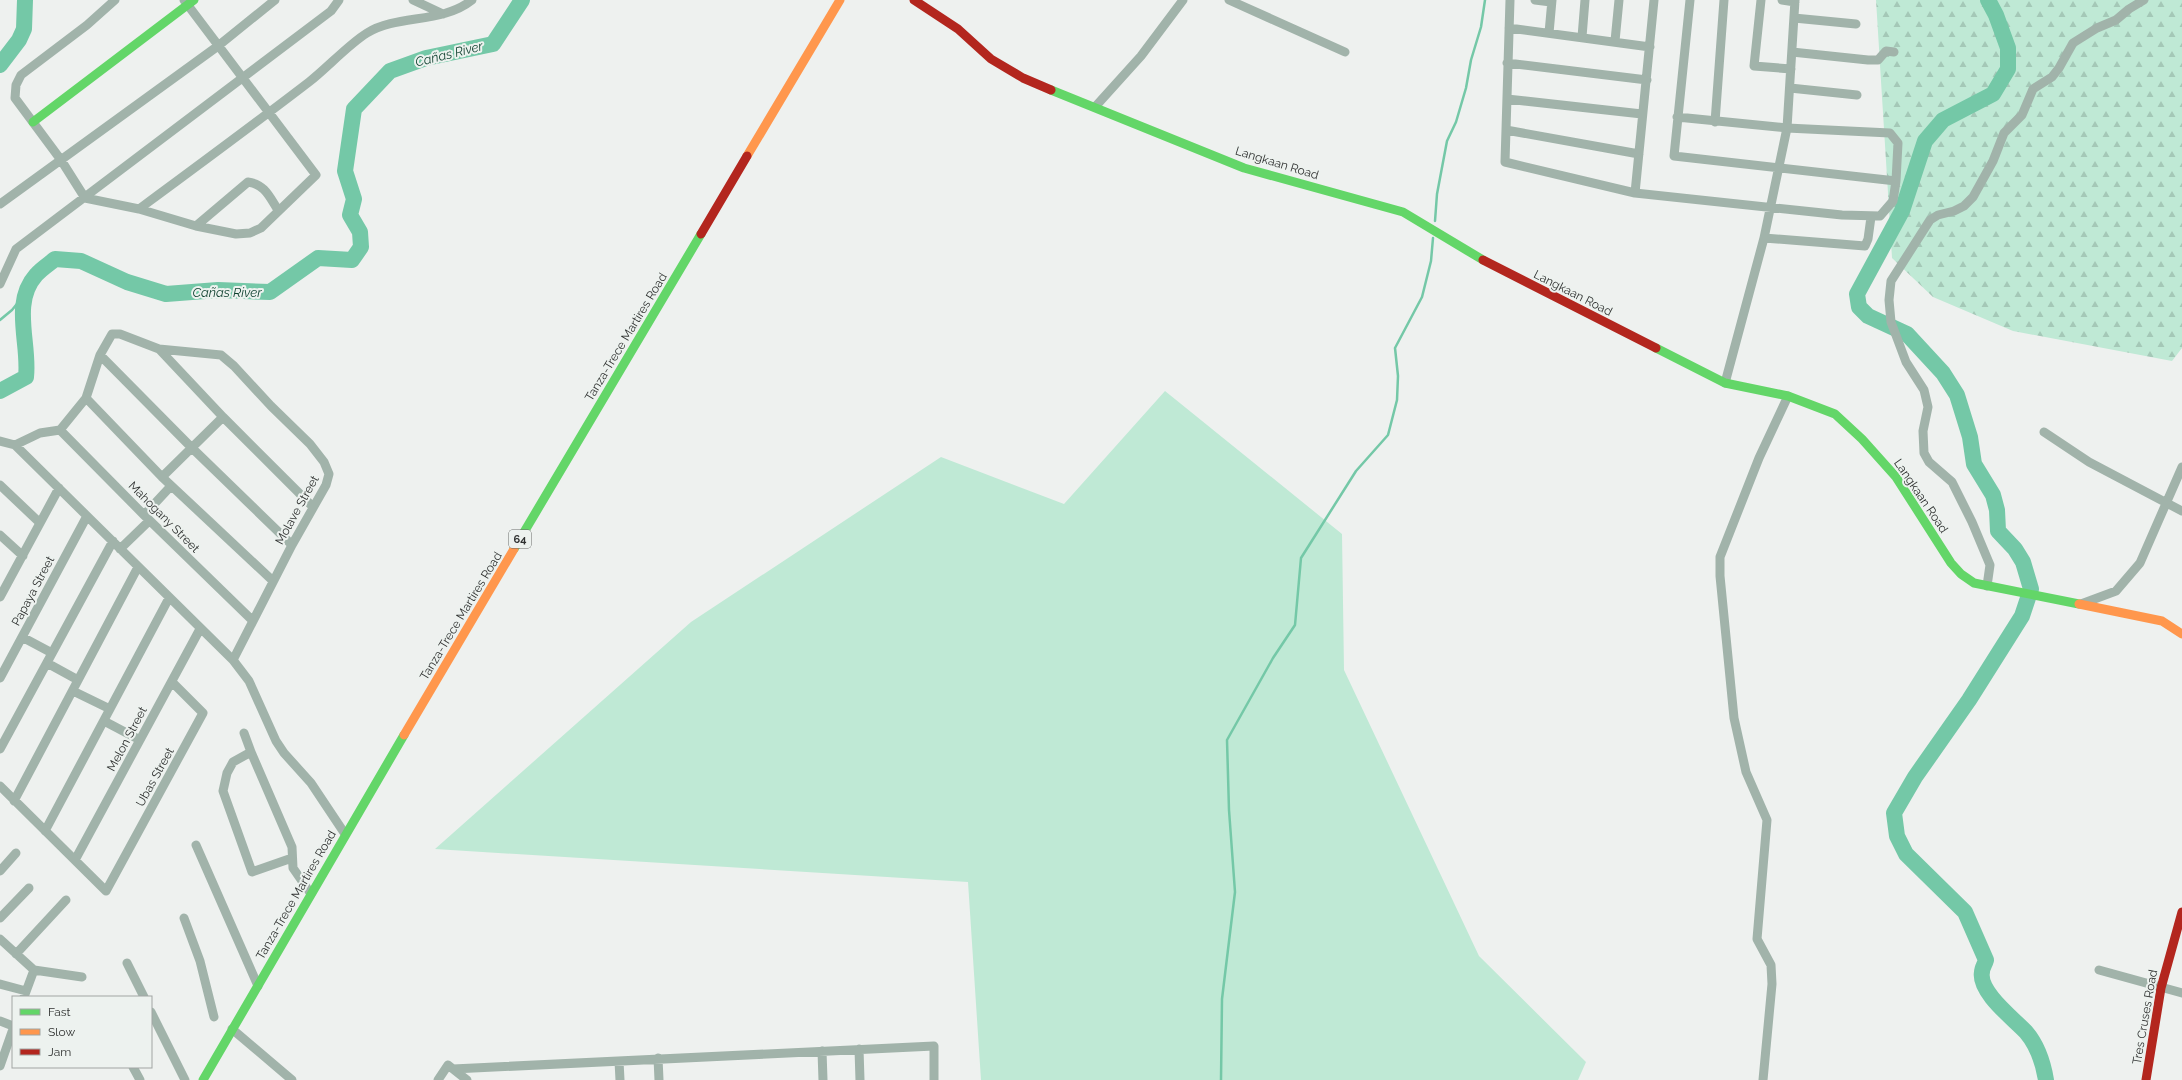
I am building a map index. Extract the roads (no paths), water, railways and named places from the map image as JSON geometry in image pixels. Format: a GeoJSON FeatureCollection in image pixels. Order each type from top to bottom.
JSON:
{"type":"FeatureCollection","features":[{"type":"Feature","properties":{"kind":"street"},"geometry":{"type":"LineString","coordinates":[[33,122],[189,2],[218,46],[270,112],[316,175],[261,228],[250,233],[236,234],[196,226],[139,209],[85,198],[61,160],[15,98],[16,85],[21,75],[87,25],[115,0]]}},
{"type":"Feature","properties":{"kind":"street"},"geometry":{"type":"LineString","coordinates":[[0,204],[218,46],[274,0]]}},
{"type":"Feature","properties":{"kind":"street"},"geometry":{"type":"LineString","coordinates":[[0,284],[16,249],[331,11],[339,0]]}},
{"type":"Feature","properties":{"kind":"street"},"geometry":{"type":"LineString","coordinates":[[413,0],[444,14]]}},
{"type":"Feature","properties":{"kind":"street"},"geometry":{"type":"LineString","coordinates":[[139,209],[325,70],[365,34],[377,27],[444,14],[466,5],[472,0]]}},
{"type":"Feature","properties":{"kind":"street","name":"Tanza-Trece Martires Road"},"geometry":{"type":"LineString","coordinates":[[203,1080],[345,834],[840,0]]}},
{"type":"Feature","properties":{"kind":"street","name":"Langkaan Road"},"geometry":{"type":"LineString","coordinates":[[914,0],[958,29],[991,59],[1022,78],[1244,168],[1403,212],[1496,268],[1725,383],[1788,396],[1835,414],[1862,439],[1896,476],[1951,564],[1961,574],[1974,583],[2162,621],[2173,626],[2182,634]]}},
{"type":"Feature","properties":{"kind":"street"},"geometry":{"type":"LineString","coordinates":[[1095,107],[1141,56],[1183,0]]}},
{"type":"Feature","properties":{"kind":"street"},"geometry":{"type":"LineString","coordinates":[[1229,0],[1345,52]]}},
{"type":"Feature","properties":{"kind":"street"},"geometry":{"type":"LineString","coordinates":[[1510,0],[1507,63],[1506,162],[1635,194],[1871,217],[1880,216],[1893,201],[1896,181],[1898,143],[1890,133],[1787,128],[1677,117]]}},
{"type":"Feature","properties":{"kind":"street"},"geometry":{"type":"LineString","coordinates":[[1535,0],[1551,1],[1549,33]]}},
{"type":"Feature","properties":{"kind":"street"},"geometry":{"type":"LineString","coordinates":[[1582,37],[1585,0]]}},
{"type":"Feature","properties":{"kind":"street"},"geometry":{"type":"LineString","coordinates":[[1615,41],[1619,0]]}},
{"type":"Feature","properties":{"kind":"street"},"geometry":{"type":"LineString","coordinates":[[1635,194],[1654,0]]}},
{"type":"Feature","properties":{"kind":"street"},"geometry":{"type":"LineString","coordinates":[[1690,0],[1674,156],[1896,181]]}},
{"type":"Feature","properties":{"kind":"street"},"geometry":{"type":"LineString","coordinates":[[1715,122],[1724,0]]}},
{"type":"Feature","properties":{"kind":"street"},"geometry":{"type":"LineString","coordinates":[[1761,0],[1754,66],[1791,69]]}},
{"type":"Feature","properties":{"kind":"street"},"geometry":{"type":"LineString","coordinates":[[1725,383],[1764,238],[1769,207],[1787,128],[1795,1],[1782,0]]}},
{"type":"Feature","properties":{"kind":"street"},"geometry":{"type":"LineString","coordinates":[[1987,586],[1990,565],[1972,522],[1952,482],[1929,462],[1924,453],[1923,430],[1928,407],[1924,390],[1906,362],[1891,322],[1889,300],[1891,282],[1930,220],[1938,215],[1954,211],[1964,206],[1973,197],[1993,161],[2004,133],[2022,116],[2033,89],[2052,77],[2059,68],[2073,43],[2091,31],[2116,20],[2129,9],[2144,0]]}},
{"type":"Feature","properties":{"kind":"street"},"geometry":{"type":"LineString","coordinates":[[1794,18],[1856,24]]}},
{"type":"Feature","properties":{"kind":"street"},"geometry":{"type":"LineString","coordinates":[[1509,28],[1615,41],[1650,47]]}},
{"type":"Feature","properties":{"kind":"street"},"geometry":{"type":"LineString","coordinates":[[1792,52],[1868,60],[1878,60],[1886,51],[1894,52]]}},
{"type":"Feature","properties":{"kind":"street"},"geometry":{"type":"LineString","coordinates":[[1507,63],[1647,80]]}},
{"type":"Feature","properties":{"kind":"street"},"geometry":{"type":"LineString","coordinates":[[1790,88],[1857,95]]}},
{"type":"Feature","properties":{"kind":"street"},"geometry":{"type":"LineString","coordinates":[[1507,99],[1642,114]]}},
{"type":"Feature","properties":{"kind":"street"},"geometry":{"type":"LineString","coordinates":[[1506,130],[1639,154]]}},
{"type":"Feature","properties":{"kind":"street"},"geometry":{"type":"LineString","coordinates":[[196,226],[248,182],[256,183],[263,187],[278,210]]}},
{"type":"Feature","properties":{"kind":"street"},"geometry":{"type":"LineString","coordinates":[[1764,238],[1865,246],[1868,239],[1871,217]]}},
{"type":"Feature","properties":{"kind":"street"},"geometry":{"type":"LineString","coordinates":[[15,444],[40,433],[60,430],[86,398],[100,355],[112,334],[120,334],[159,349],[223,417],[313,506]]}},
{"type":"Feature","properties":{"kind":"street","name":"Molave Street"},"geometry":{"type":"LineString","coordinates":[[159,349],[221,355],[234,366],[271,406],[310,444],[324,462],[329,474],[329,480],[313,506],[232,660]]}},
{"type":"Feature","properties":{"kind":"street"},"geometry":{"type":"LineString","coordinates":[[100,355],[192,448],[292,545]]}},
{"type":"Feature","properties":{"kind":"street"},"geometry":{"type":"LineString","coordinates":[[1763,1080],[1772,984],[1771,965],[1757,939],[1767,820],[1746,772],[1734,718],[1720,576],[1720,557],[1759,458],[1788,396]]}},
{"type":"Feature","properties":{"kind":"street"},"geometry":{"type":"LineString","coordinates":[[86,398],[171,486],[273,581]]}},
{"type":"Feature","properties":{"kind":"street"},"geometry":{"type":"LineString","coordinates":[[162,477],[223,417]]}},
{"type":"Feature","properties":{"kind":"street","name":"Mahogany Street"},"geometry":{"type":"LineString","coordinates":[[60,430],[146,518],[252,620]]}},
{"type":"Feature","properties":{"kind":"street"},"geometry":{"type":"LineString","coordinates":[[2044,432],[2089,462],[2182,511]]}},
{"type":"Feature","properties":{"kind":"street"},"geometry":{"type":"LineString","coordinates":[[0,441],[15,444],[232,660],[249,680],[276,741],[284,753],[311,783],[345,834]]}},
{"type":"Feature","properties":{"kind":"street"},"geometry":{"type":"LineString","coordinates":[[2081,604],[2116,591],[2140,563],[2182,467]]}},
{"type":"Feature","properties":{"kind":"street"},"geometry":{"type":"LineString","coordinates":[[0,485],[40,523]]}},
{"type":"Feature","properties":{"kind":"street"},"geometry":{"type":"LineString","coordinates":[[120,549],[171,486]]}},
{"type":"Feature","properties":{"kind":"street"},"geometry":{"type":"LineString","coordinates":[[0,597],[2,586],[23,556],[59,488]]}},
{"type":"Feature","properties":{"kind":"street","name":"Papaya Street"},"geometry":{"type":"LineString","coordinates":[[1,674],[87,516]]}},
{"type":"Feature","properties":{"kind":"street"},"geometry":{"type":"LineString","coordinates":[[0,536],[23,556]]}},
{"type":"Feature","properties":{"kind":"street"},"geometry":{"type":"LineString","coordinates":[[0,749],[113,541]]}},
{"type":"Feature","properties":{"kind":"street"},"geometry":{"type":"LineString","coordinates":[[14,801],[138,567]]}},
{"type":"Feature","properties":{"kind":"street"},"geometry":{"type":"LineString","coordinates":[[45,831],[170,598]]}},
{"type":"Feature","properties":{"kind":"street","name":"Melon Street"},"geometry":{"type":"LineString","coordinates":[[75,860],[200,629]]}},
{"type":"Feature","properties":{"kind":"street"},"geometry":{"type":"LineString","coordinates":[[22,637],[52,653]]}},
{"type":"Feature","properties":{"kind":"street"},"geometry":{"type":"LineString","coordinates":[[47,663],[78,680]]}},
{"type":"Feature","properties":{"kind":"street","name":"Ubas Street"},"geometry":{"type":"LineString","coordinates":[[75,860],[106,891],[203,713],[172,682]]}},
{"type":"Feature","properties":{"kind":"street"},"geometry":{"type":"LineString","coordinates":[[72,691],[110,709]]}},
{"type":"Feature","properties":{"kind":"street"},"geometry":{"type":"LineString","coordinates":[[104,721],[140,740]]}},
{"type":"Feature","properties":{"kind":"street"},"geometry":{"type":"LineString","coordinates":[[244,733],[292,847],[294,868],[311,894]]}},
{"type":"Feature","properties":{"kind":"street"},"geometry":{"type":"LineString","coordinates":[[251,752],[233,762],[227,773],[223,791],[252,872],[292,858]]}},
{"type":"Feature","properties":{"kind":"street"},"geometry":{"type":"LineString","coordinates":[[0,786],[75,860]]}},
{"type":"Feature","properties":{"kind":"street"},"geometry":{"type":"LineString","coordinates":[[196,845],[258,986]]}},
{"type":"Feature","properties":{"kind":"street"},"geometry":{"type":"LineString","coordinates":[[0,871],[16,853]]}},
{"type":"Feature","properties":{"kind":"street"},"geometry":{"type":"LineString","coordinates":[[0,918],[29,888]]}},
{"type":"Feature","properties":{"kind":"street"},"geometry":{"type":"LineString","coordinates":[[16,954],[66,900]]}},
{"type":"Feature","properties":{"kind":"street","name":"Tres Cruses Road"},"geometry":{"type":"LineString","coordinates":[[2146,1080],[2161,988],[2182,912]]}},
{"type":"Feature","properties":{"kind":"street"},"geometry":{"type":"LineString","coordinates":[[184,918],[200,961],[214,1017]]}},
{"type":"Feature","properties":{"kind":"street"},"geometry":{"type":"LineString","coordinates":[[0,938],[34,970],[82,977]]}},
{"type":"Feature","properties":{"kind":"street"},"geometry":{"type":"LineString","coordinates":[[127,963],[144,996]]}},
{"type":"Feature","properties":{"kind":"street"},"geometry":{"type":"LineString","coordinates":[[0,984],[25,994],[34,970]]}},
{"type":"Feature","properties":{"kind":"street"},"geometry":{"type":"LineString","coordinates":[[2099,970],[2182,993]]}},
{"type":"Feature","properties":{"kind":"street"},"geometry":{"type":"LineString","coordinates":[[152,1014],[186,1080]]}},
{"type":"Feature","properties":{"kind":"street"},"geometry":{"type":"LineString","coordinates":[[0,1022],[12,1026]]}},
{"type":"Feature","properties":{"kind":"street"},"geometry":{"type":"LineString","coordinates":[[232,1029],[292,1080]]}},
{"type":"Feature","properties":{"kind":"street"},"geometry":{"type":"LineString","coordinates":[[0,1064],[12,1032]]}},
{"type":"Feature","properties":{"kind":"street"},"geometry":{"type":"LineString","coordinates":[[453,1069],[934,1046],[934,1080]]}},
{"type":"Feature","properties":{"kind":"street"},"geometry":{"type":"LineString","coordinates":[[859,1049],[860,1080]]}},
{"type":"Feature","properties":{"kind":"street"},"geometry":{"type":"LineString","coordinates":[[822,1051],[822,1080]]}},
{"type":"Feature","properties":{"kind":"street"},"geometry":{"type":"LineString","coordinates":[[658,1058],[659,1080]]}},
{"type":"Feature","properties":{"kind":"street"},"geometry":{"type":"LineString","coordinates":[[619,1061],[620,1080]]}},
{"type":"Feature","properties":{"kind":"street"},"geometry":{"type":"LineString","coordinates":[[438,1080],[448,1065],[468,1080]]}},
{"type":"Feature","properties":{"kind":"street"},"geometry":{"type":"LineString","coordinates":[[134,1068],[140,1080]]}},
{"type":"Feature","properties":{"kind":"waterway"},"geometry":{"type":"LineString","coordinates":[[0,65],[19,40],[24,29],[25,0]]}},
{"type":"Feature","properties":{"kind":"waterway","name":"Cañas River"},"geometry":{"type":"LineString","coordinates":[[0,391],[26,377],[27,364],[23,324],[24,298],[36,275],[55,259],[81,261],[127,282],[166,294],[218,290],[270,292],[318,258],[352,260],[361,247],[360,232],[350,215],[354,199],[345,171],[354,109],[390,71],[426,58],[493,44],[522,0]]}},
{"type":"Feature","properties":{"kind":"waterway"},"geometry":{"type":"LineString","coordinates":[[1435,221],[1437,194],[1447,141],[1456,122],[1466,88],[1471,60],[1481,27],[1485,0]]}},
{"type":"Feature","properties":{"kind":"waterway"},"geometry":{"type":"LineString","coordinates":[[1988,0],[1996,15],[2008,48],[2008,69],[1993,94],[1943,120],[1925,141],[1902,211],[1857,294],[1859,307],[1868,316],[1907,334],[1943,373],[1957,395],[1970,437],[1974,464],[1993,495],[1997,510],[1998,531],[2015,549],[2023,562],[2031,589],[2022,616],[1969,700],[1915,777],[1894,813],[1897,836],[1906,854],[1965,912],[1986,960],[1982,969],[1982,980],[1998,1005],[2026,1032],[2034,1043],[2039,1054],[2046,1080]]}},
{"type":"Feature","properties":{"kind":"waterway"},"geometry":{"type":"LineString","coordinates":[[1221,1080],[1222,999],[1235,892],[1229,810],[1227,740],[1273,658],[1295,625],[1301,558],[1356,471],[1388,435],[1397,400],[1398,376],[1395,348],[1422,297],[1431,261],[1433,238]]}},
{"type":"Feature","properties":{"kind":"waterway"},"geometry":{"type":"LineString","coordinates":[[0,320],[12,310],[29,289]]}}]}
